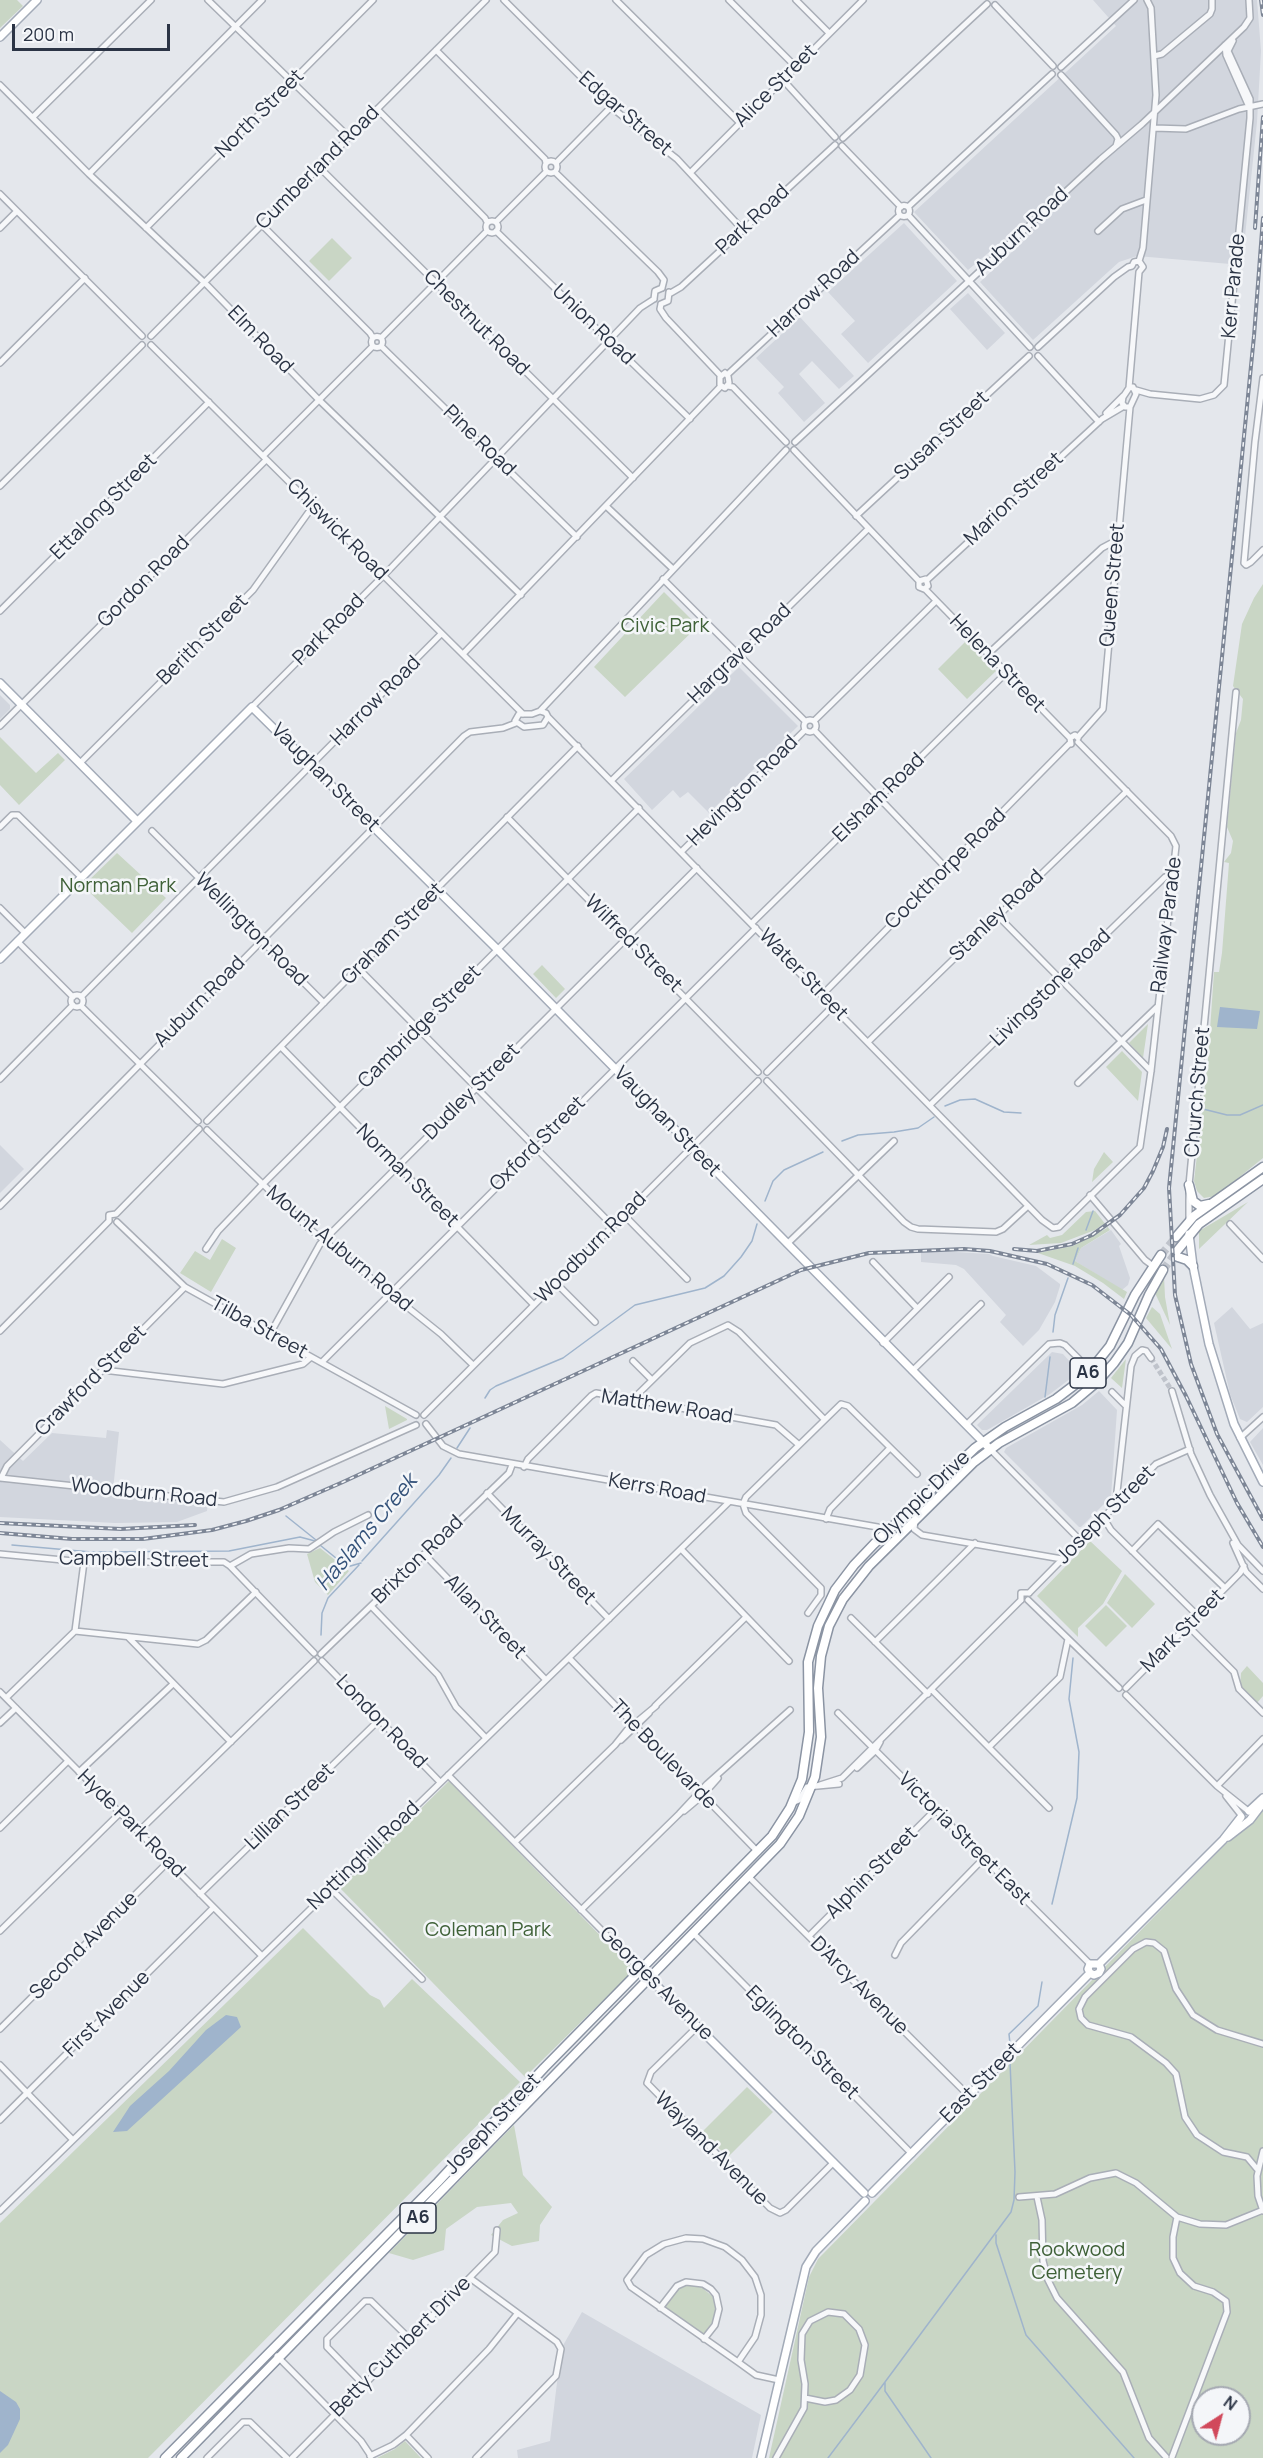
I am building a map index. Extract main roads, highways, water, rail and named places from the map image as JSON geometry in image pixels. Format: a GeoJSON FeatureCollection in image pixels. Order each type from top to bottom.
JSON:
{"type":"FeatureCollection","features":[{"type":"Feature","properties":{"kind":"highway"},"geometry":{"type":"LineString","coordinates":[[1176,1237],[1189,1221],[1263,1167]]}},
{"type":"Feature","properties":{"kind":"highway"},"geometry":{"type":"LineString","coordinates":[[1193,1266],[1177,1254],[1189,1234],[1201,1222],[1263,1179]]}},
{"type":"Feature","properties":{"kind":"highway"},"geometry":{"type":"LineString","coordinates":[[1189,1185],[1191,1198],[1197,1205],[1212,1203]]}},
{"type":"Feature","properties":{"kind":"highway"},"geometry":{"type":"LineString","coordinates":[[1189,1221],[1201,1222]]}},
{"type":"Feature","properties":{"kind":"highway","name":"Church Street"},"geometry":{"type":"LineString","coordinates":[[1189,1221],[1189,1234]]}},
{"type":"Feature","properties":{"kind":"highway","name":"Olympic Drive"},"geometry":{"type":"LineString","coordinates":[[792,1803],[802,1779],[807,1755],[809,1724],[807,1673],[810,1651],[828,1602],[843,1579],[889,1529],[983,1442],[1056,1399],[1091,1370],[1114,1338],[1135,1295],[1161,1255]]}},
{"type":"Feature","properties":{"kind":"highway","name":"Olympic Drive"},"geometry":{"type":"LineString","coordinates":[[815,1786],[821,1737],[819,1669],[827,1632],[849,1589],[897,1537],[990,1449],[1063,1408],[1097,1382],[1114,1364],[1128,1343],[1149,1295],[1163,1270]]}},
{"type":"Feature","properties":{"kind":"highway"},"geometry":{"type":"LineString","coordinates":[[889,1529],[897,1537]]}},
{"type":"Feature","properties":{"kind":"highway","name":"Joseph Street"},"geometry":{"type":"LineString","coordinates":[[181,2458],[280,2359],[786,1837],[815,1786]]}},
{"type":"Feature","properties":{"kind":"highway","name":"Joseph Street"},"geometry":{"type":"LineString","coordinates":[[165,2458],[438,2182],[641,1970],[758,1852],[772,1836],[792,1803]]}},
{"type":"Feature","properties":{"kind":"highway","name":"Georges Avenue"},"geometry":{"type":"LineString","coordinates":[[641,1970],[649,1978]]}},
{"type":"Feature","properties":{"kind":"main road"},"geometry":{"type":"LineString","coordinates":[[0,37],[37,0]]}},
{"type":"Feature","properties":{"kind":"main road"},"geometry":{"type":"LineString","coordinates":[[0,683],[137,821]]}},
{"type":"Feature","properties":{"kind":"main road","name":"Vaughan Street"},"geometry":{"type":"LineString","coordinates":[[252,707],[498,950],[883,1343],[968,1423],[990,1449]]}},
{"type":"Feature","properties":{"kind":"main road","name":"Park Road"},"geometry":{"type":"LineString","coordinates":[[0,958],[252,707]]}},
{"type":"Feature","properties":{"kind":"main road","name":"Church Street"},"geometry":{"type":"LineString","coordinates":[[1189,1234],[1209,1344],[1240,1438],[1263,1482]]}},
{"type":"Feature","properties":{"kind":"main road"},"geometry":{"type":"LineString","coordinates":[[1099,1964],[1102,1976],[1090,1973],[1088,1969],[1090,1964],[1099,1964],[1263,1798]]}},
{"type":"Feature","properties":{"kind":"main road"},"geometry":{"type":"LineString","coordinates":[[1246,1815],[1263,1803]]}},
{"type":"Feature","properties":{"kind":"main road","name":"East Street"},"geometry":{"type":"LineString","coordinates":[[761,2458],[808,2261],[867,2195],[912,2154],[1090,1973]]}},
{"type":"Feature","properties":{"kind":"main road","name":"Georges Avenue"},"geometry":{"type":"LineString","coordinates":[[649,1978],[867,2195]]}},
{"type":"Feature","properties":{"kind":"water"},"geometry":{"type":"Polygon","coordinates":[[[1220,1007],[1260,1011],[1257,1029],[1217,1027],[1220,1007]]]}},
{"type":"Feature","properties":{"kind":"water"},"geometry":{"type":"Polygon","coordinates":[[[226,2015],[237,2017],[241,2027],[127,2131],[113,2132],[130,2106],[169,2071],[206,2030],[226,2015]]]}},
{"type":"Feature","properties":{"kind":"water"},"geometry":{"type":"Polygon","coordinates":[[[0,2391],[16,2402],[20,2409],[20,2419],[8,2445],[0,2453],[0,2391]]]}},
{"type":"Feature","properties":{"kind":"waterway"},"geometry":{"type":"LineString","coordinates":[[945,1106],[960,1100],[975,1099],[1004,1112],[1021,1113]]}},
{"type":"Feature","properties":{"kind":"waterway"},"geometry":{"type":"LineString","coordinates":[[1199,1108],[1227,1115],[1240,1115],[1263,1105]]}},
{"type":"Feature","properties":{"kind":"waterway"},"geometry":{"type":"LineString","coordinates":[[842,1141],[858,1135],[918,1128],[934,1117]]}},
{"type":"Feature","properties":{"kind":"waterway"},"geometry":{"type":"LineString","coordinates":[[765,1201],[773,1181],[784,1170],[823,1152]]}},
{"type":"Feature","properties":{"kind":"waterway"},"geometry":{"type":"LineString","coordinates":[[1086,1230],[1093,1211]]}},
{"type":"Feature","properties":{"kind":"waterway","name":"Haslams Creek"},"geometry":{"type":"LineString","coordinates":[[485,1398],[496,1386],[563,1358],[635,1305],[705,1288],[724,1276],[752,1241],[757,1224]]}},
{"type":"Feature","properties":{"kind":"waterway"},"geometry":{"type":"LineString","coordinates":[[1073,1264],[1078,1248]]}},
{"type":"Feature","properties":{"kind":"waterway"},"geometry":{"type":"LineString","coordinates":[[1053,1332],[1055,1315],[1068,1278]]}},
{"type":"Feature","properties":{"kind":"waterway"},"geometry":{"type":"LineString","coordinates":[[1045,1397],[1050,1357]]}},
{"type":"Feature","properties":{"kind":"waterway","name":"Haslams Creek"},"geometry":{"type":"LineString","coordinates":[[457,1448],[470,1428]]}},
{"type":"Feature","properties":{"kind":"waterway","name":"Haslams Creek"},"geometry":{"type":"LineString","coordinates":[[362,1561],[439,1475],[451,1458]]}},
{"type":"Feature","properties":{"kind":"waterway"},"geometry":{"type":"LineString","coordinates":[[286,1516],[316,1540]]}},
{"type":"Feature","properties":{"kind":"waterway"},"geometry":{"type":"LineString","coordinates":[[12,1545],[91,1552],[229,1551],[300,1537],[315,1541],[347,1567],[361,1563]]}},
{"type":"Feature","properties":{"kind":"waterway","name":"Haslams Creek"},"geometry":{"type":"LineString","coordinates":[[321,1635],[322,1613],[328,1598],[359,1565]]}},
{"type":"Feature","properties":{"kind":"waterway"},"geometry":{"type":"LineString","coordinates":[[1052,1904],[1077,1798],[1079,1752],[1069,1699],[1073,1658]]}},
{"type":"Feature","properties":{"kind":"waterway"},"geometry":{"type":"LineString","coordinates":[[1010,2044],[1009,2034],[1038,2006],[1042,1982]]}},
{"type":"Feature","properties":{"kind":"waterway"},"geometry":{"type":"LineString","coordinates":[[931,2458],[885,2391],[885,2382],[1011,2212],[1015,2172],[1010,2063]]}},
{"type":"Feature","properties":{"kind":"waterway"},"geometry":{"type":"LineString","coordinates":[[996,2235],[996,2243],[1026,2335],[1134,2458]]}},
{"type":"Feature","properties":{"kind":"waterway"},"geometry":{"type":"LineString","coordinates":[[828,2458],[885,2382]]}},
{"type":"Feature","properties":{"kind":"tunnel"},"geometry":{"type":"LineString","coordinates":[[1161,1255],[1176,1237]]}},
{"type":"Feature","properties":{"kind":"tunnel"},"geometry":{"type":"LineString","coordinates":[[1163,1270],[1177,1251]]}},
{"type":"Feature","properties":{"kind":"tunnel"},"geometry":{"type":"LineString","coordinates":[[1151,1358],[1172,1391]]}},
{"type":"Feature","properties":{"kind":"railway"},"geometry":{"type":"LineString","coordinates":[[1261,0],[1263,15]]}},
{"type":"Feature","properties":{"kind":"railway"},"geometry":{"type":"LineString","coordinates":[[1255,228],[1263,117]]}},
{"type":"Feature","properties":{"kind":"railway"},"geometry":{"type":"LineString","coordinates":[[1263,218],[1254,336],[1169,1188],[1175,1295],[1191,1364],[1217,1434],[1263,1519]]}},
{"type":"Feature","properties":{"kind":"railway"},"geometry":{"type":"LineString","coordinates":[[1014,1249],[1037,1251],[1072,1244],[1092,1235],[1120,1215],[1144,1188],[1163,1147],[1167,1129]]}},
{"type":"Feature","properties":{"kind":"railway"},"geometry":{"type":"LineString","coordinates":[[0,1533],[72,1539],[143,1539],[212,1530],[246,1521],[279,1510],[343,1482],[801,1270],[869,1253],[964,1249],[990,1251],[1047,1264],[1092,1285],[1131,1315],[1161,1349],[1237,1503],[1263,1547]]}},
{"type":"Feature","properties":{"kind":"railway"},"geometry":{"type":"LineString","coordinates":[[0,1523],[121,1529],[195,1525]]}},
{"type":"Feature","properties":{"kind":"park label","name":"Civic Park"},"geometry":{"type":"Point","coordinates":[665,626]}},
{"type":"Feature","properties":{"kind":"park label","name":"Norman Park"},"geometry":{"type":"Point","coordinates":[118,886]}},
{"type":"Feature","properties":{"kind":"park label","name":"Coleman Park"},"geometry":{"type":"Point","coordinates":[488,1930]}},
{"type":"Feature","properties":{"kind":"park label","name":"Rookwood Cemetery"},"geometry":{"type":"Point","coordinates":[1077,2262]}}]}
